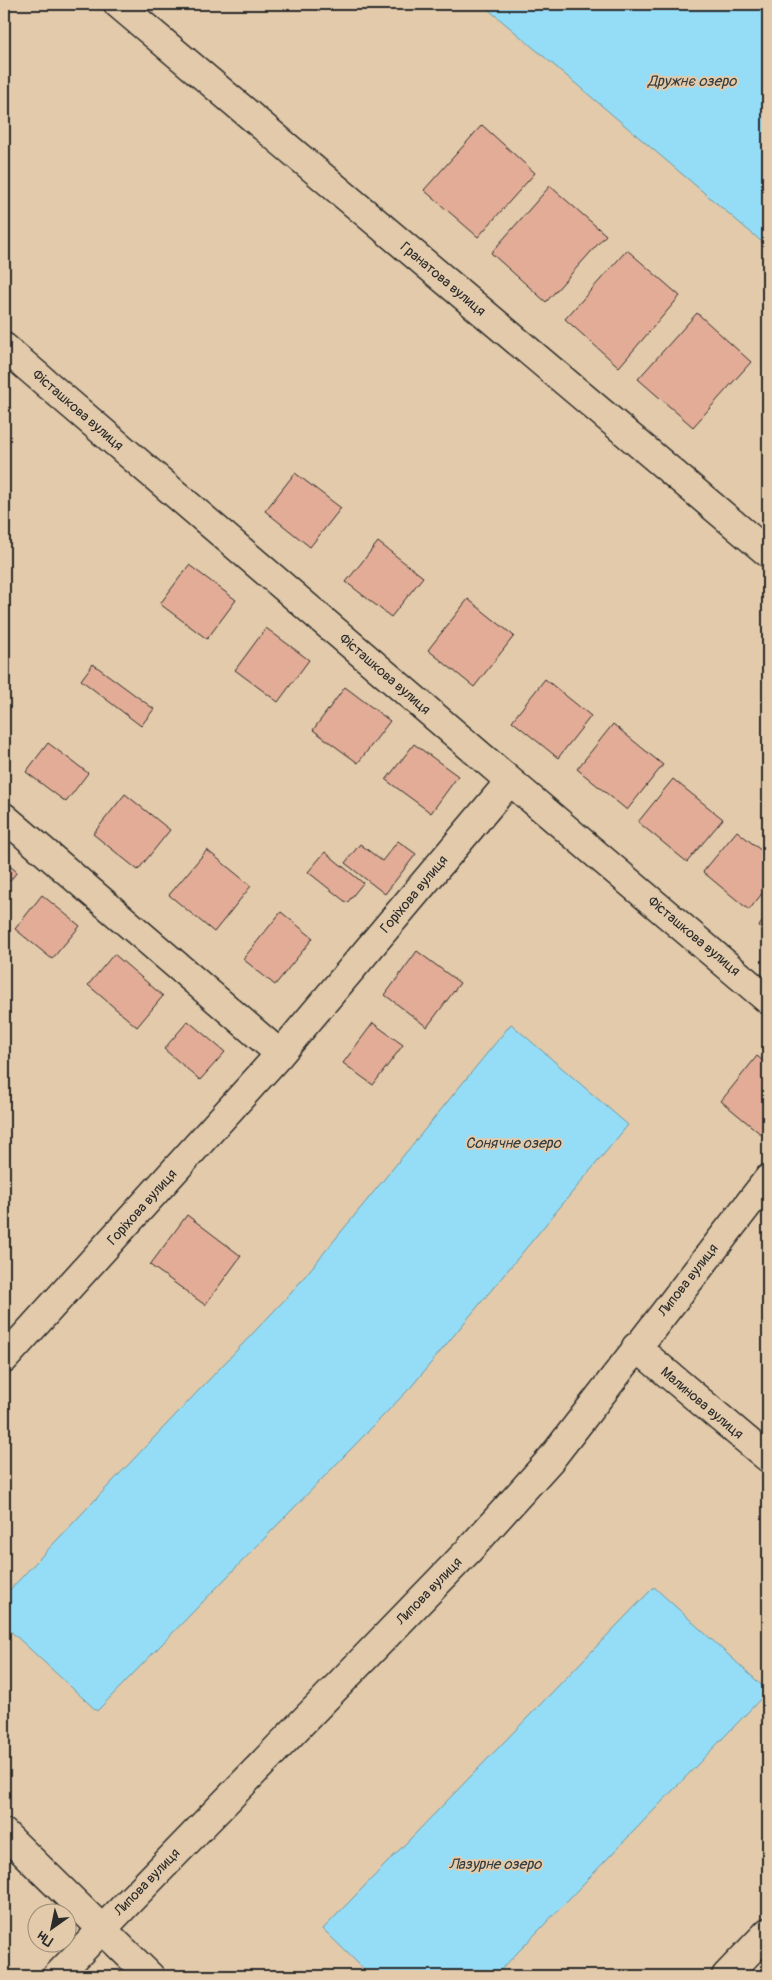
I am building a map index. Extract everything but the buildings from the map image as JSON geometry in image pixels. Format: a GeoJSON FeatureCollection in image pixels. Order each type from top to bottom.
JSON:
{"type":"FeatureCollection","features":[{"type":"Feature","properties":{"kind":"street","name":"Гранатова вулиця"},"geometry":{"type":"LineString","coordinates":[[118,4],[768,553]]}},
{"type":"Feature","properties":{"kind":"street","name":"Фісташкова вулиця"},"geometry":{"type":"LineString","coordinates":[[4,347],[768,1000]]}},
{"type":"Feature","properties":{"kind":"street","name":"Горіхова вулиця"},"geometry":{"type":"LineString","coordinates":[[8,1345],[280,1054],[510,781]]}},
{"type":"Feature","properties":{"kind":"street"},"geometry":{"type":"LineString","coordinates":[[4,817],[280,1054]]}},
{"type":"Feature","properties":{"kind":"street","name":"Липова вулиця"},"geometry":{"type":"LineString","coordinates":[[57,1976],[468,1551],[550,1459],[768,1178]]}},
{"type":"Feature","properties":{"kind":"street","name":"Малинова вулиця"},"geometry":{"type":"LineString","coordinates":[[636,1347],[768,1458]]}},
{"type":"Feature","properties":{"kind":"street"},"geometry":{"type":"LineString","coordinates":[[4,1833],[150,1976]]}},
{"type":"Feature","properties":{"kind":"street"},"geometry":{"type":"LineString","coordinates":[[726,1976],[768,1932]]}},
{"type":"Feature","properties":{"kind":"water","name":"Дружнє озеро"},"geometry":{"type":"Polygon","coordinates":[[[482,4],[768,4],[768,247],[482,4]]]}},
{"type":"Feature","properties":{"kind":"water","name":"Сонячне озеро"},"geometry":{"type":"Polygon","coordinates":[[[511,1024],[628,1125],[411,1387],[97,1711],[4,1625],[4,1596],[292,1292],[511,1024]]]}},
{"type":"Feature","properties":{"kind":"water","name":"Лазурне озеро"},"geometry":{"type":"Polygon","coordinates":[[[654,1587],[768,1691],[495,1976],[371,1976],[323,1929],[654,1587]]]}}]}
